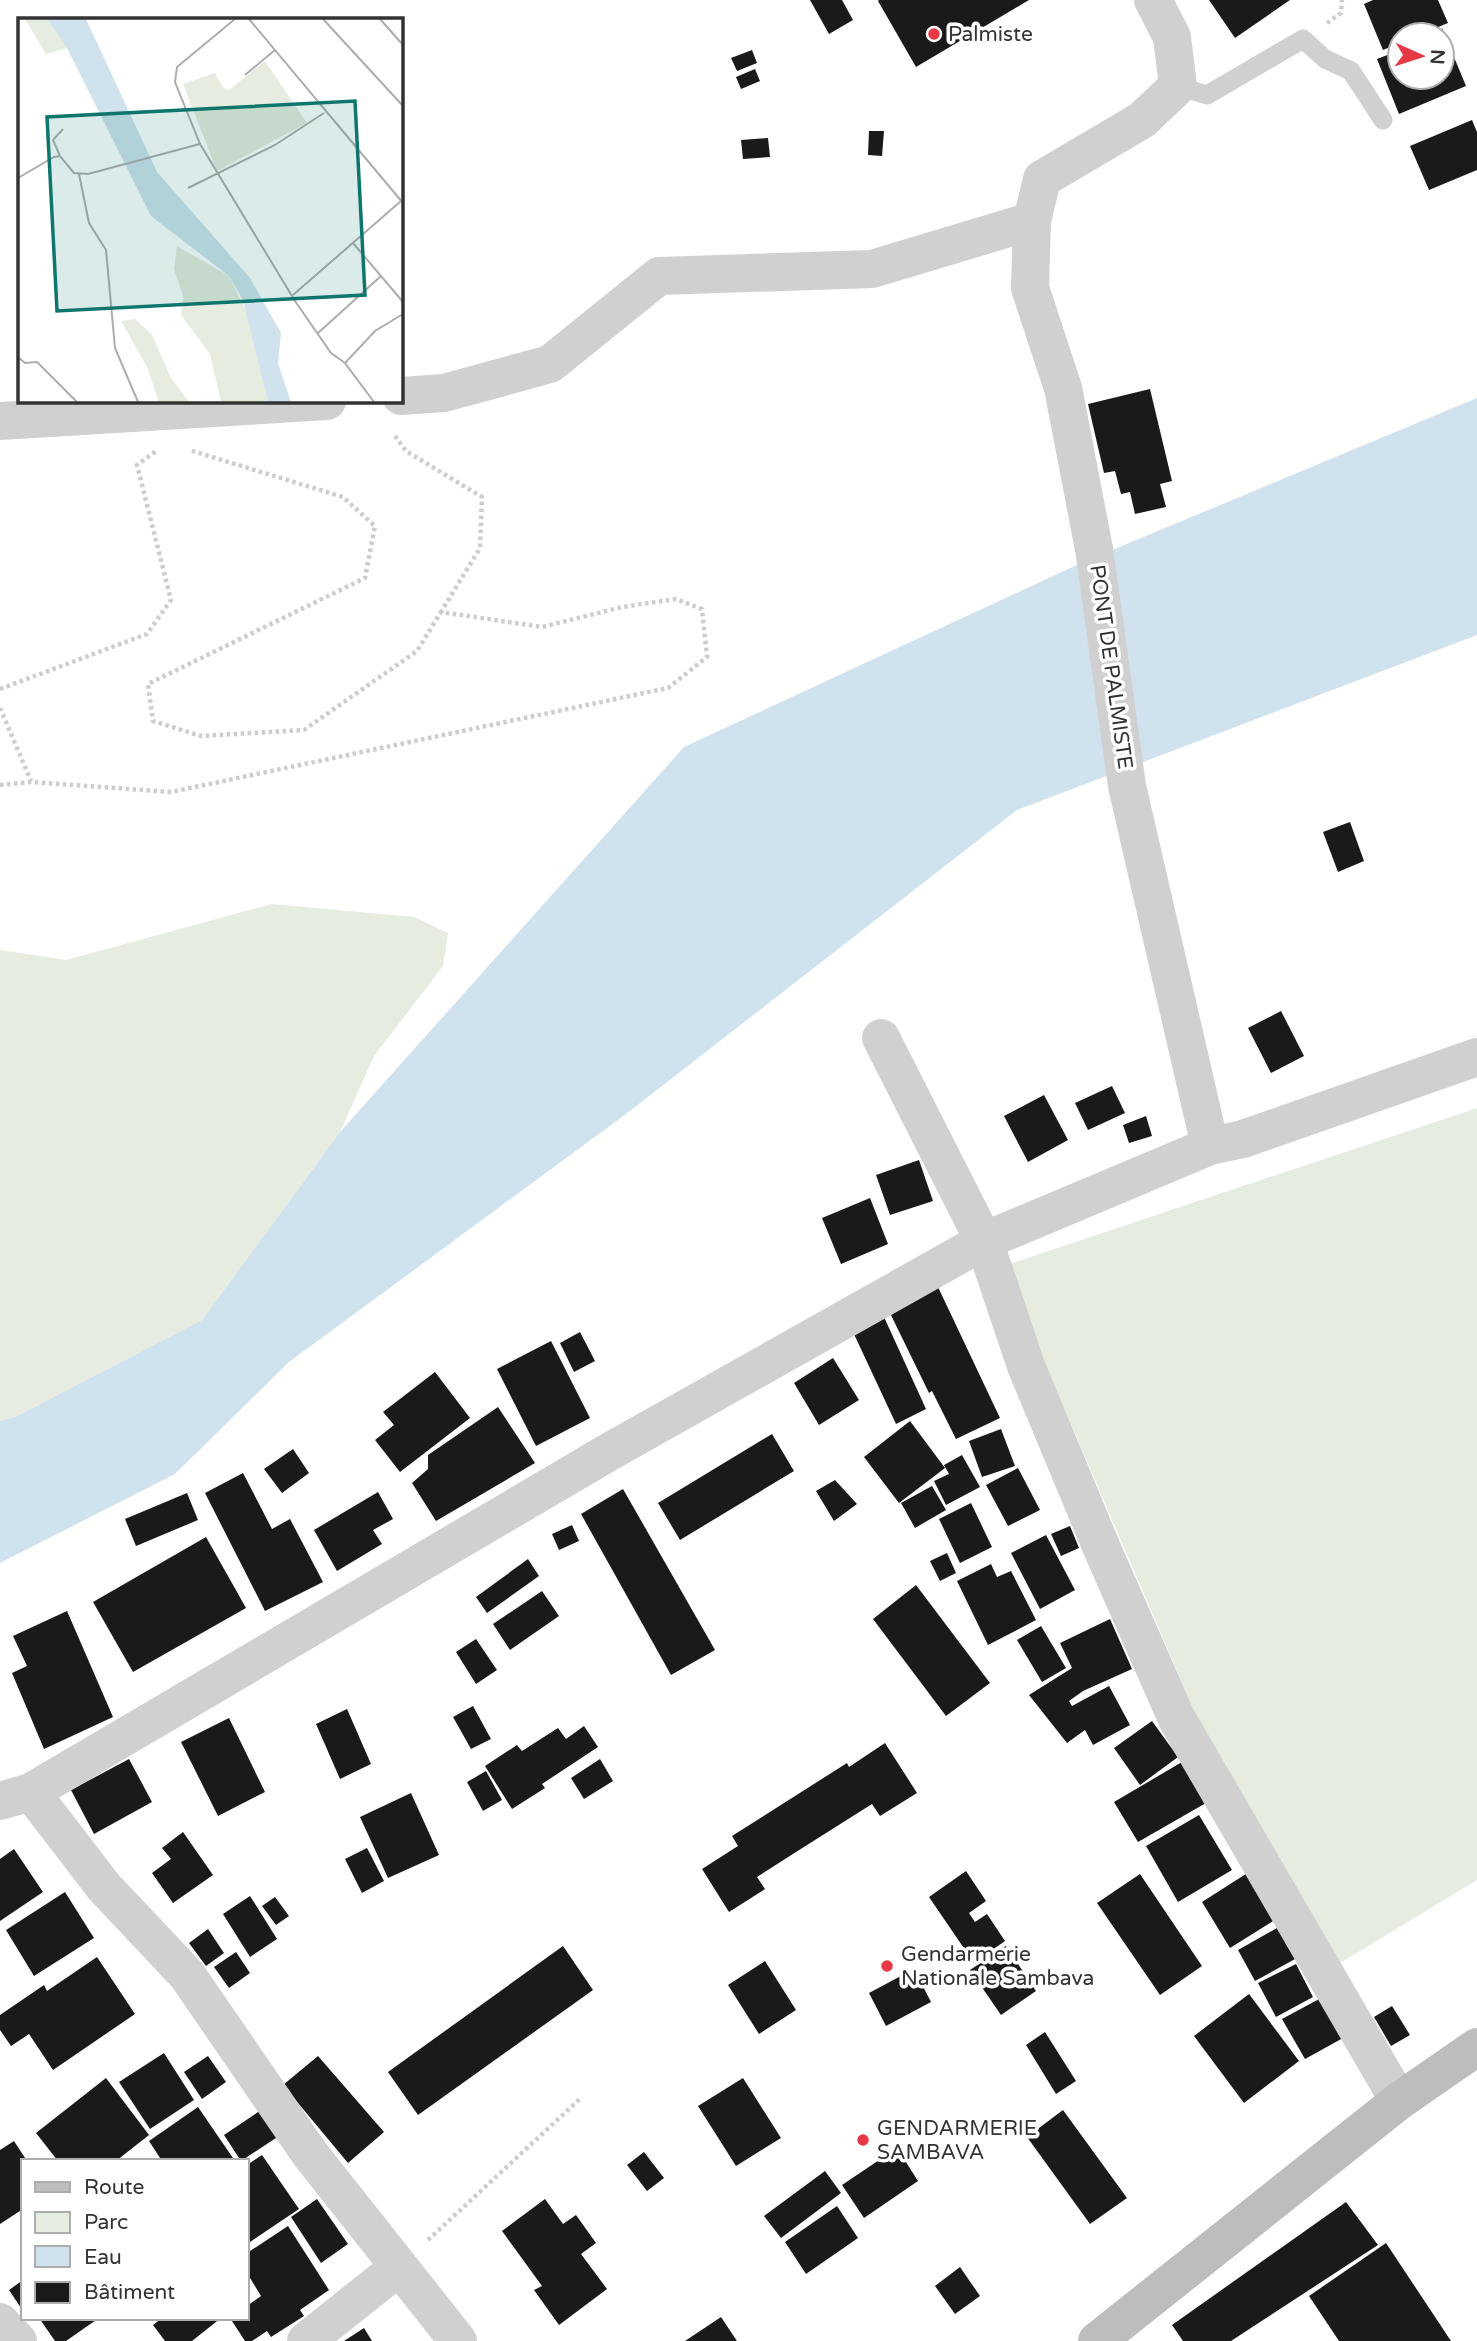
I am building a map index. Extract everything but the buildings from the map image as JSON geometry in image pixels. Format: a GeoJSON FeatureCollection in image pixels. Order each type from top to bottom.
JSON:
{"type":"FeatureCollection","features":[{"type":"Feature","properties":{"kind":"main road"},"geometry":{"type":"LineString","coordinates":[[1097,2341],[1399,2101],[1477,2047]]}},
{"type":"Feature","properties":{"kind":"street"},"geometry":{"type":"LineString","coordinates":[[1153,0],[1172,37],[1178,86]]}},
{"type":"Feature","properties":{"kind":"street","name":"PONT DE PALMISTE"},"geometry":{"type":"LineString","coordinates":[[1178,86],[1142,120],[1042,179],[1032,221],[1030,288],[1063,388],[1094,549],[1127,786],[1210,1146]]}},
{"type":"Feature","properties":{"kind":"street"},"geometry":{"type":"LineString","coordinates":[[396,414],[444,393],[550,364],[659,276],[872,269],[1032,221]]}},
{"type":"Feature","properties":{"kind":"street"},"geometry":{"type":"LineString","coordinates":[[0,421],[311,402]]}},
{"type":"Feature","properties":{"kind":"street"},"geometry":{"type":"LineString","coordinates":[[881,1038],[984,1241],[1026,1366],[1177,1719],[1399,2101]]}},
{"type":"Feature","properties":{"kind":"street"},"geometry":{"type":"LineString","coordinates":[[458,2341],[310,2154],[187,1975],[15,1797],[609,1452],[984,1241],[1210,1146],[1243,1139],[1477,1056]]}},
{"type":"Feature","properties":{"kind":"street"},"geometry":{"type":"LineString","coordinates":[[306,2341],[399,2267]]}},
{"type":"Feature","properties":{"kind":"street"},"geometry":{"type":"LineString","coordinates":[[0,2322],[18,2341]]}},
{"type":"Feature","properties":{"kind":"lane"},"geometry":{"type":"LineString","coordinates":[[1178,86],[1207,95],[1303,39],[1325,59],[1351,71],[1383,120]]}},
{"type":"Feature","properties":{"kind":"path"},"geometry":{"type":"LineString","coordinates":[[178,447],[343,497],[375,526],[365,578],[148,684],[153,721],[201,736],[304,730],[417,651],[480,548],[482,497],[406,451],[396,414]]}},
{"type":"Feature","properties":{"kind":"path"},"geometry":{"type":"LineString","coordinates":[[0,689],[147,634],[171,600],[137,465],[166,443]]}},
{"type":"Feature","properties":{"kind":"path"},"geometry":{"type":"LineString","coordinates":[[0,785],[32,782],[171,792],[668,688],[707,657],[702,609],[676,599],[622,607],[542,627],[441,612]]}},
{"type":"Feature","properties":{"kind":"path"},"geometry":{"type":"LineString","coordinates":[[0,708],[32,782]]}},
{"type":"Feature","properties":{"kind":"path"},"geometry":{"type":"LineString","coordinates":[[399,2267],[583,2097]]}},
{"type":"Feature","properties":{"kind":"green space"},"geometry":{"type":"Polygon","coordinates":[[[272,904],[414,917],[448,933],[443,966],[374,1056],[340,1132],[202,1320],[15,1417],[0,1421],[0,950],[66,960],[272,904]]]}},
{"type":"Feature","properties":{"kind":"green space"},"geometry":{"type":"Polygon","coordinates":[[[1477,1108],[1477,1880],[1332,1968],[1221,1773],[1003,1266],[1477,1108]]]}},
{"type":"Feature","properties":{"kind":"water"},"geometry":{"type":"Polygon","coordinates":[[[1477,398],[1477,635],[1017,810],[626,1114],[289,1362],[175,1474],[0,1563],[0,1421],[15,1417],[202,1320],[340,1132],[684,747],[1081,563],[1477,398]]]}},
{"type":"Feature","properties":{"kind":"place","name":"Palmiste"},"geometry":{"type":"Point","coordinates":[934,34]}},
{"type":"Feature","properties":{"kind":"place","name":"Gendarmerie Nationale Sambava"},"geometry":{"type":"Point","coordinates":[887,1966]}},
{"type":"Feature","properties":{"kind":"place","name":"GENDARMERIE SAMBAVA"},"geometry":{"type":"Point","coordinates":[863,2140]}}]}
